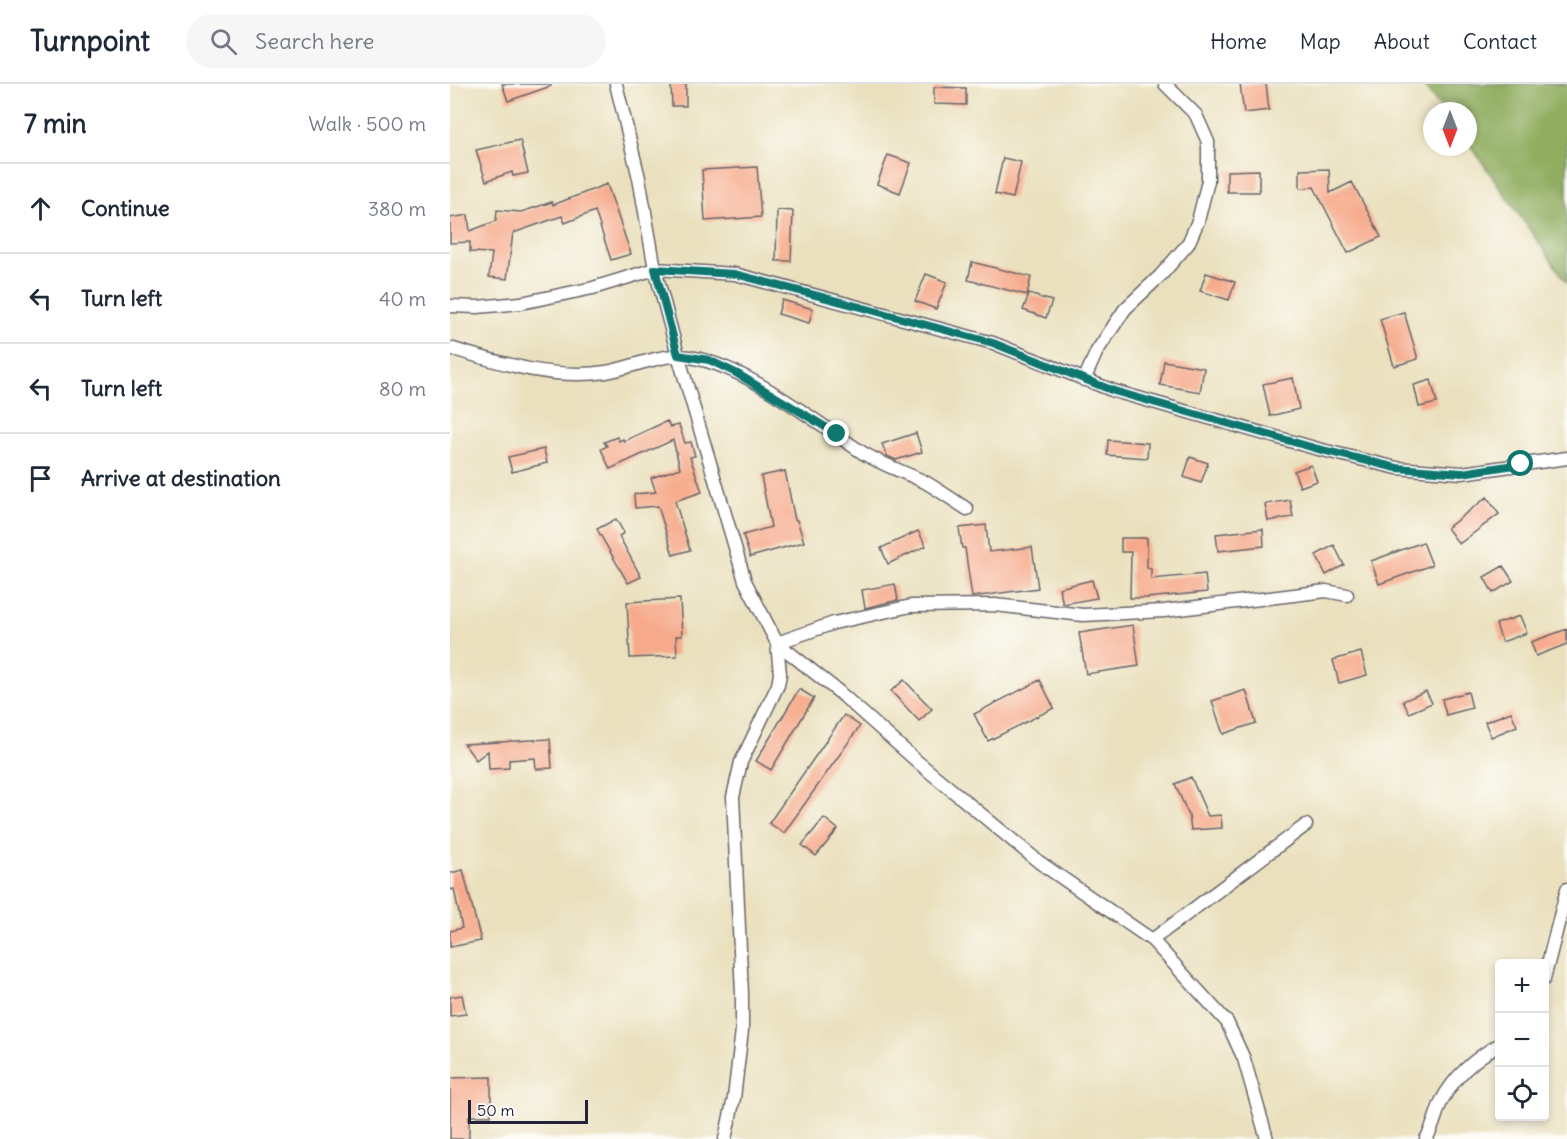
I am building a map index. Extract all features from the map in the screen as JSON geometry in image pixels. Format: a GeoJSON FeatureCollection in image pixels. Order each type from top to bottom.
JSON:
{"type":"FeatureCollection","features":[{"type":"Feature","properties":{"kind":"street"},"geometry":{"type":"LineString","coordinates":[[616,84],[639,178],[655,269],[678,355],[745,581],[777,643],[780,674],[778,685],[741,762],[733,797],[742,1030],[736,1089],[725,1139]]}},
{"type":"Feature","properties":{"kind":"street"},"geometry":{"type":"LineString","coordinates":[[1084,380],[1097,351],[1125,309],[1161,275],[1188,244],[1198,221],[1208,181],[1208,142],[1196,115],[1165,84]]}},
{"type":"Feature","properties":{"kind":"street"},"geometry":{"type":"LineString","coordinates":[[450,306],[477,307],[521,303],[592,288],[655,269],[735,274],[993,343],[1114,391],[1228,425],[1397,468],[1462,473],[1567,458]]}},
{"type":"Feature","properties":{"kind":"street"},"geometry":{"type":"LineString","coordinates":[[450,348],[502,364],[557,374],[605,372],[678,355],[709,360],[790,404],[864,453],[925,482],[967,509]]}},
{"type":"Feature","properties":{"kind":"street"},"geometry":{"type":"LineString","coordinates":[[777,643],[834,623],[911,606],[995,605],[1083,615],[1164,611],[1326,591],[1347,595]]}},
{"type":"Feature","properties":{"kind":"street"},"geometry":{"type":"LineString","coordinates":[[777,643],[1039,862],[1152,940],[1227,1022],[1244,1059],[1267,1139]]}},
{"type":"Feature","properties":{"kind":"street"},"geometry":{"type":"LineString","coordinates":[[1152,940],[1306,825]]}},
{"type":"Feature","properties":{"kind":"street"},"geometry":{"type":"LineString","coordinates":[[1549,963],[1567,889]]}},
{"type":"Feature","properties":{"kind":"street"},"geometry":{"type":"LineString","coordinates":[[1426,1139],[1442,1100],[1454,1081],[1466,1068],[1495,1048]]}},
{"type":"Feature","properties":{"kind":"green space"},"geometry":{"type":"Polygon","coordinates":[[[1422,84],[1567,84],[1567,283],[1477,155],[1477,102],[1437,102],[1422,84]]]}},
{"type":"Feature","properties":{"kind":"building"},"geometry":{"type":"Polygon","coordinates":[[[502,84],[551,84],[551,86],[508,101],[502,84]]]}},
{"type":"Feature","properties":{"kind":"building"},"geometry":{"type":"Polygon","coordinates":[[[671,84],[686,84],[686,106],[672,106],[671,84]]]}},
{"type":"Feature","properties":{"kind":"building"},"geometry":{"type":"Polygon","coordinates":[[[1240,84],[1266,84],[1269,110],[1244,113],[1240,84]]]}},
{"type":"Feature","properties":{"kind":"building"},"geometry":{"type":"Polygon","coordinates":[[[934,87],[966,88],[966,105],[934,104],[934,87]]]}},
{"type":"Feature","properties":{"kind":"building"},"geometry":{"type":"Polygon","coordinates":[[[520,140],[528,173],[513,176],[512,172],[486,181],[476,150],[520,140]]]}},
{"type":"Feature","properties":{"kind":"building"},"geometry":{"type":"Polygon","coordinates":[[[888,155],[911,163],[900,193],[877,184],[888,155]]]}},
{"type":"Feature","properties":{"kind":"building"},"geometry":{"type":"Polygon","coordinates":[[[1003,158],[1021,162],[1013,198],[995,194],[1003,158]]]}},
{"type":"Feature","properties":{"kind":"building"},"geometry":{"type":"Polygon","coordinates":[[[757,167],[761,217],[705,221],[702,170],[757,167]]]}},
{"type":"Feature","properties":{"kind":"building"},"geometry":{"type":"Polygon","coordinates":[[[1329,169],[1330,193],[1352,182],[1381,237],[1348,253],[1314,187],[1300,188],[1300,170],[1329,169]]]}},
{"type":"Feature","properties":{"kind":"building"},"geometry":{"type":"Polygon","coordinates":[[[1259,170],[1259,192],[1227,192],[1227,171],[1259,170]]]}},
{"type":"Feature","properties":{"kind":"building"},"geometry":{"type":"Polygon","coordinates":[[[607,184],[631,254],[611,260],[595,211],[565,223],[562,216],[513,233],[507,279],[489,277],[492,253],[470,252],[470,242],[450,243],[450,218],[468,215],[470,231],[496,221],[497,210],[521,212],[552,202],[553,205],[607,184]]]}},
{"type":"Feature","properties":{"kind":"building"},"geometry":{"type":"Polygon","coordinates":[[[777,210],[793,211],[791,261],[776,261],[777,210]]]}},
{"type":"Feature","properties":{"kind":"building"},"geometry":{"type":"Polygon","coordinates":[[[972,262],[1031,277],[1027,295],[968,280],[972,262]]]}},
{"type":"Feature","properties":{"kind":"building"},"geometry":{"type":"Polygon","coordinates":[[[1206,273],[1235,282],[1229,300],[1200,291],[1206,273]]]}},
{"type":"Feature","properties":{"kind":"building"},"geometry":{"type":"Polygon","coordinates":[[[926,274],[947,282],[936,309],[915,301],[926,274]]]}},
{"type":"Feature","properties":{"kind":"building"},"geometry":{"type":"Polygon","coordinates":[[[1029,294],[1052,301],[1046,318],[1023,310],[1029,294]]]}},
{"type":"Feature","properties":{"kind":"building"},"geometry":{"type":"Polygon","coordinates":[[[782,300],[813,309],[809,323],[778,314],[782,300]]]}},
{"type":"Feature","properties":{"kind":"building"},"geometry":{"type":"Polygon","coordinates":[[[1404,312],[1418,359],[1394,366],[1380,319],[1404,312]]]}},
{"type":"Feature","properties":{"kind":"building"},"geometry":{"type":"Polygon","coordinates":[[[1164,361],[1204,368],[1200,392],[1160,385],[1164,361]]]}},
{"type":"Feature","properties":{"kind":"building"},"geometry":{"type":"Polygon","coordinates":[[[1293,378],[1299,409],[1270,416],[1263,384],[1293,378]]]}},
{"type":"Feature","properties":{"kind":"building"},"geometry":{"type":"Polygon","coordinates":[[[1431,380],[1437,403],[1419,407],[1414,385],[1431,380]]]}},
{"type":"Feature","properties":{"kind":"building"},"geometry":{"type":"Polygon","coordinates":[[[667,421],[670,427],[679,425],[685,443],[691,442],[695,456],[690,457],[702,492],[675,501],[690,550],[673,555],[658,506],[635,508],[634,494],[656,492],[651,478],[680,468],[673,440],[610,469],[601,449],[607,446],[604,442],[617,437],[619,441],[623,439],[624,441],[667,421]]]}},
{"type":"Feature","properties":{"kind":"building"},"geometry":{"type":"Polygon","coordinates":[[[916,433],[922,452],[896,460],[887,456],[882,444],[916,433]]]}},
{"type":"Feature","properties":{"kind":"building"},"geometry":{"type":"Polygon","coordinates":[[[1108,440],[1148,443],[1147,458],[1107,455],[1108,440]]]}},
{"type":"Feature","properties":{"kind":"building"},"geometry":{"type":"Polygon","coordinates":[[[544,449],[547,463],[512,472],[508,457],[544,449]]]}},
{"type":"Feature","properties":{"kind":"building"},"geometry":{"type":"Polygon","coordinates":[[[1190,457],[1208,463],[1201,483],[1184,477],[1190,457]]]}},
{"type":"Feature","properties":{"kind":"building"},"geometry":{"type":"Polygon","coordinates":[[[1311,465],[1317,481],[1300,487],[1294,471],[1311,465]]]}},
{"type":"Feature","properties":{"kind":"building"},"geometry":{"type":"Polygon","coordinates":[[[785,471],[795,520],[797,520],[804,542],[750,557],[743,535],[771,527],[761,476],[785,471]]]}},
{"type":"Feature","properties":{"kind":"building"},"geometry":{"type":"Polygon","coordinates":[[[1487,497],[1499,514],[1459,544],[1447,528],[1487,497]]]}},
{"type":"Feature","properties":{"kind":"building"},"geometry":{"type":"Polygon","coordinates":[[[1290,500],[1293,517],[1268,521],[1265,504],[1290,500]]]}},
{"type":"Feature","properties":{"kind":"building"},"geometry":{"type":"Polygon","coordinates":[[[616,519],[624,533],[619,536],[641,577],[628,583],[597,529],[616,519]]]}},
{"type":"Feature","properties":{"kind":"building"},"geometry":{"type":"Polygon","coordinates":[[[986,525],[989,552],[1032,547],[1038,588],[972,597],[965,548],[962,548],[959,528],[986,525]]]}},
{"type":"Feature","properties":{"kind":"building"},"geometry":{"type":"Polygon","coordinates":[[[1263,529],[1264,546],[1218,551],[1216,534],[1263,529]]]}},
{"type":"Feature","properties":{"kind":"building"},"geometry":{"type":"Polygon","coordinates":[[[918,531],[926,546],[888,564],[881,548],[918,531]]]}},
{"type":"Feature","properties":{"kind":"building"},"geometry":{"type":"Polygon","coordinates":[[[1121,538],[1147,538],[1147,568],[1151,569],[1151,579],[1205,574],[1207,592],[1130,598],[1131,552],[1121,552],[1121,538]]]}},
{"type":"Feature","properties":{"kind":"building"},"geometry":{"type":"Polygon","coordinates":[[[1423,542],[1432,565],[1379,584],[1371,561],[1423,542]]]}},
{"type":"Feature","properties":{"kind":"building"},"geometry":{"type":"Polygon","coordinates":[[[1334,545],[1344,565],[1326,575],[1316,555],[1334,545]]]}},
{"type":"Feature","properties":{"kind":"building"},"geometry":{"type":"Polygon","coordinates":[[[1503,566],[1513,581],[1493,593],[1484,577],[1503,566]]]}},
{"type":"Feature","properties":{"kind":"building"},"geometry":{"type":"Polygon","coordinates":[[[1092,580],[1097,598],[1063,604],[1059,588],[1092,580]]]}},
{"type":"Feature","properties":{"kind":"building"},"geometry":{"type":"Polygon","coordinates":[[[895,584],[898,600],[865,608],[862,590],[895,584]]]}},
{"type":"Feature","properties":{"kind":"building"},"geometry":{"type":"Polygon","coordinates":[[[680,599],[682,636],[676,636],[677,656],[630,658],[627,602],[680,599]]]}},
{"type":"Feature","properties":{"kind":"building"},"geometry":{"type":"Polygon","coordinates":[[[1520,616],[1527,633],[1502,642],[1496,624],[1520,616]]]}},
{"type":"Feature","properties":{"kind":"building"},"geometry":{"type":"Polygon","coordinates":[[[1133,625],[1139,666],[1086,674],[1079,633],[1133,625]]]}},
{"type":"Feature","properties":{"kind":"building"},"geometry":{"type":"Polygon","coordinates":[[[1567,629],[1567,644],[1536,656],[1531,642],[1567,629]]]}},
{"type":"Feature","properties":{"kind":"building"},"geometry":{"type":"Polygon","coordinates":[[[1361,652],[1367,675],[1339,683],[1333,660],[1361,652]]]}},
{"type":"Feature","properties":{"kind":"building"},"geometry":{"type":"Polygon","coordinates":[[[904,680],[932,709],[919,721],[891,691],[904,680]]]}},
{"type":"Feature","properties":{"kind":"building"},"geometry":{"type":"Polygon","coordinates":[[[1040,680],[1054,708],[988,741],[974,714],[1040,680]]]}},
{"type":"Feature","properties":{"kind":"building"},"geometry":{"type":"Polygon","coordinates":[[[799,689],[814,698],[771,770],[756,761],[799,689]]]}},
{"type":"Feature","properties":{"kind":"building"},"geometry":{"type":"Polygon","coordinates":[[[1246,690],[1256,723],[1223,734],[1212,701],[1246,690]]]}},
{"type":"Feature","properties":{"kind":"building"},"geometry":{"type":"Polygon","coordinates":[[[1426,691],[1432,703],[1409,713],[1403,701],[1426,691]]]}},
{"type":"Feature","properties":{"kind":"building"},"geometry":{"type":"Polygon","coordinates":[[[1468,692],[1472,708],[1446,715],[1442,699],[1468,692]]]}},
{"type":"Feature","properties":{"kind":"building"},"geometry":{"type":"Polygon","coordinates":[[[1511,712],[1517,726],[1491,737],[1485,722],[1511,712]]]}},
{"type":"Feature","properties":{"kind":"building"},"geometry":{"type":"Polygon","coordinates":[[[844,715],[860,726],[784,833],[769,823],[844,715]]]}},
{"type":"Feature","properties":{"kind":"building"},"geometry":{"type":"Polygon","coordinates":[[[550,739],[552,768],[536,769],[535,758],[509,760],[509,768],[489,769],[488,751],[476,760],[464,744],[550,739]]]}},
{"type":"Feature","properties":{"kind":"building"},"geometry":{"type":"Polygon","coordinates":[[[1191,777],[1208,816],[1221,815],[1222,828],[1191,830],[1189,816],[1175,784],[1191,777]]]}},
{"type":"Feature","properties":{"kind":"building"},"geometry":{"type":"Polygon","coordinates":[[[824,818],[838,829],[816,856],[802,845],[824,818]]]}},
{"type":"Feature","properties":{"kind":"building"},"geometry":{"type":"Polygon","coordinates":[[[463,870],[481,941],[450,947],[450,931],[462,928],[454,889],[450,890],[450,873],[463,870]]]}},
{"type":"Feature","properties":{"kind":"building"},"geometry":{"type":"Polygon","coordinates":[[[462,995],[466,1014],[450,1016],[450,997],[462,995]]]}},
{"type":"Feature","properties":{"kind":"building"},"geometry":{"type":"Polygon","coordinates":[[[491,1077],[491,1116],[469,1116],[469,1139],[450,1139],[450,1078],[491,1077]]]}},
{"type":"Feature","properties":{"kind":"route"},"geometry":{"type":"LineString","coordinates":[[837,434],[736,373],[709,360],[678,355],[655,269],[735,274],[849,304],[993,343],[1114,391],[1228,425],[1397,468],[1462,473],[1521,464]]}}]}
